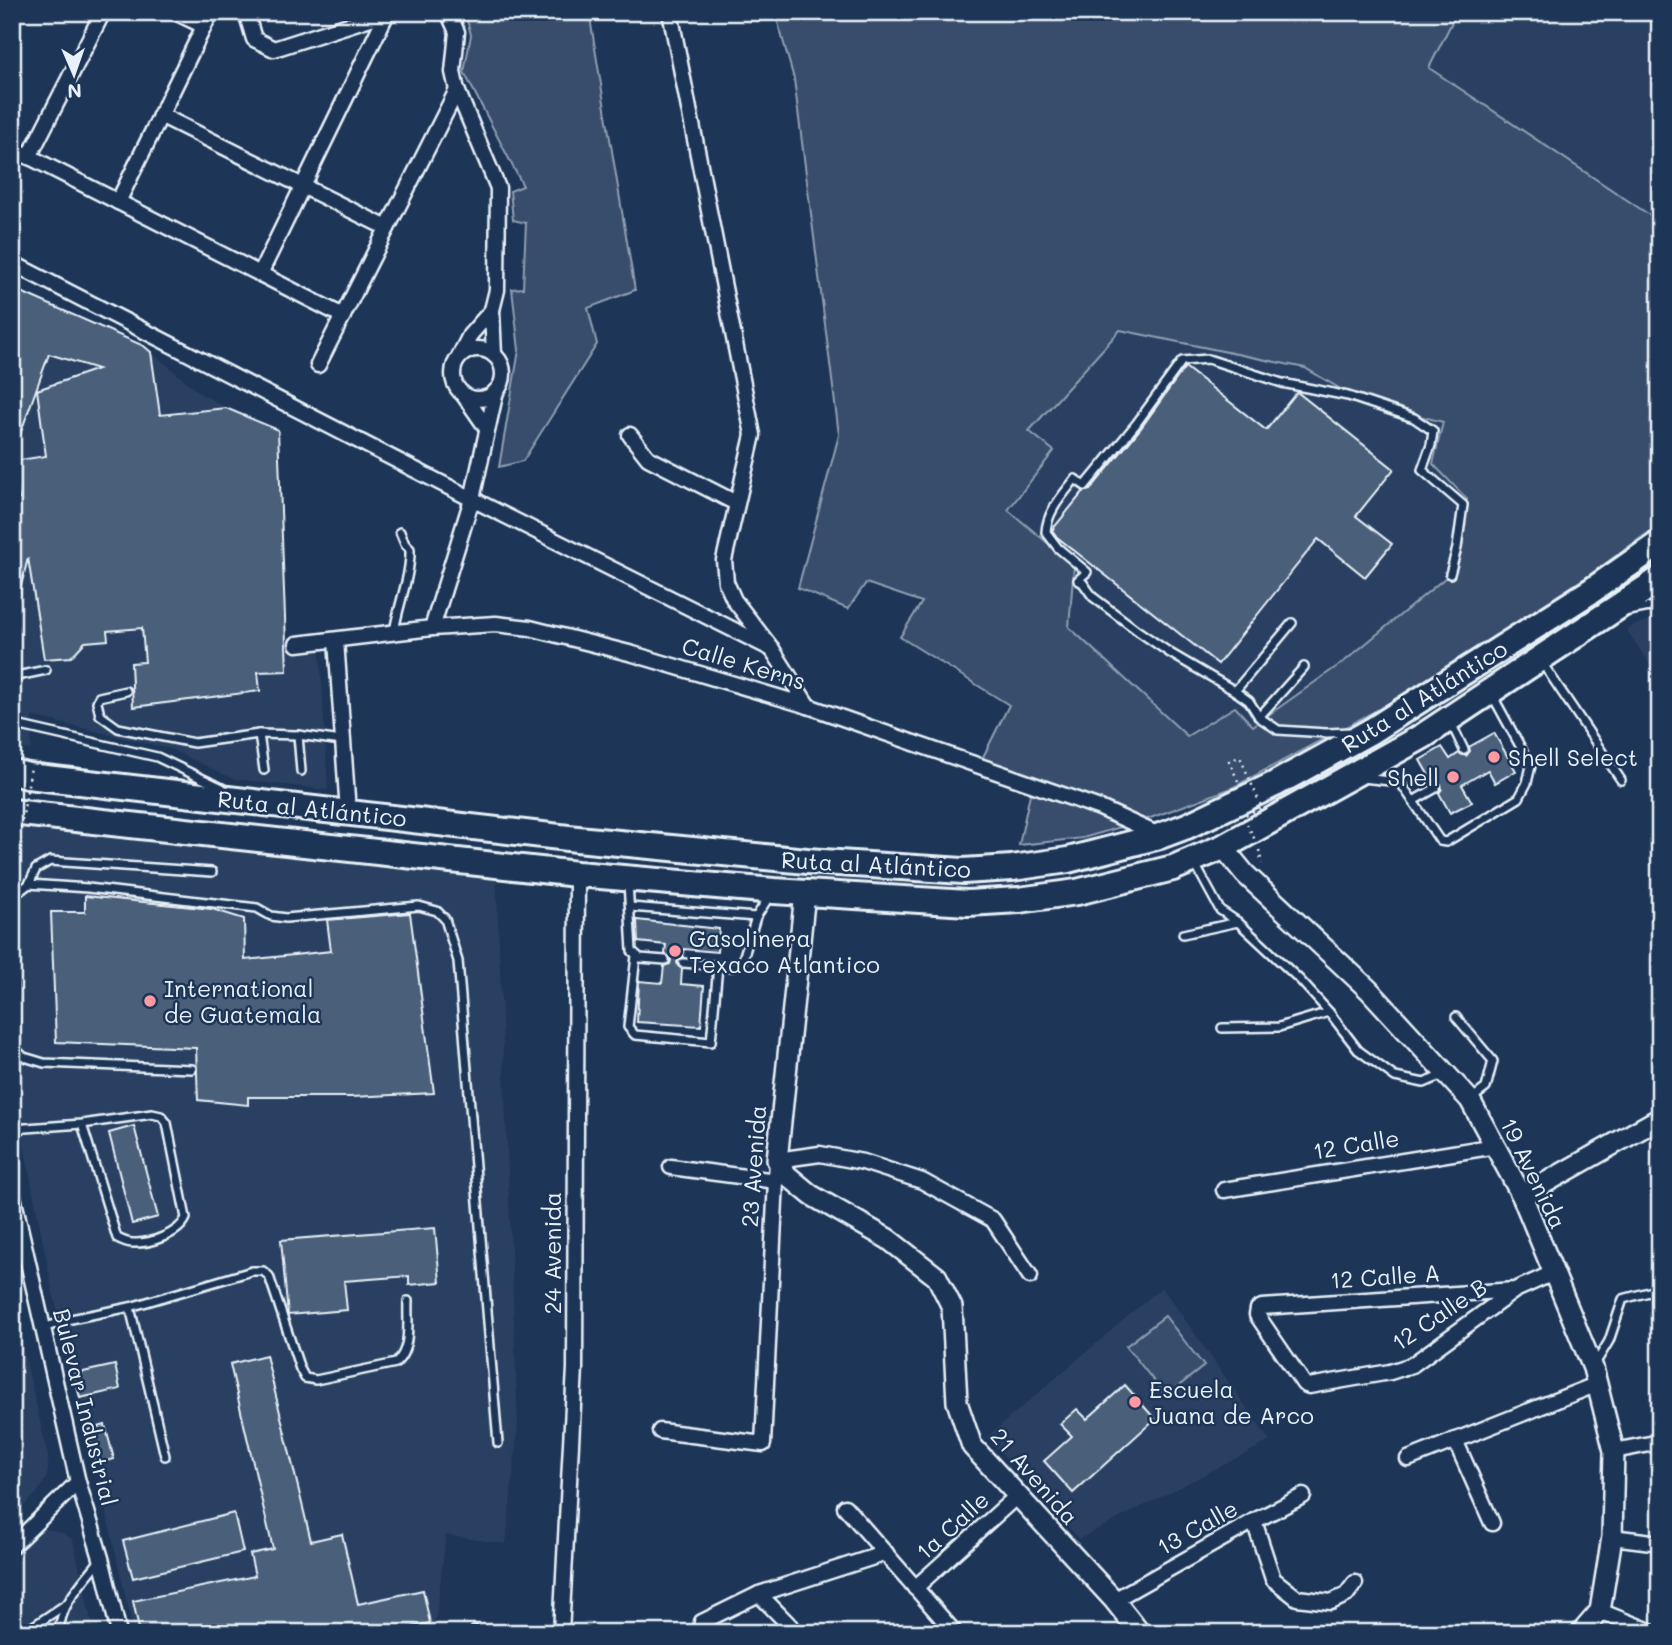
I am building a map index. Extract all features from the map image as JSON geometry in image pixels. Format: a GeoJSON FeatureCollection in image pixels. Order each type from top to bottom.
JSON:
{"type":"FeatureCollection","features":[{"type":"Feature","properties":{"kind":"highway","name":"Ruta al Atlántico"},"geometry":{"type":"LineString","coordinates":[[22,770],[28,776],[617,843],[807,861],[963,871],[1012,868],[1068,860],[1160,836],[1275,784],[1371,731],[1591,591],[1660,543]]}},
{"type":"Feature","properties":{"kind":"highway","name":"Ruta al Atlántico"},"geometry":{"type":"LineString","coordinates":[[16,819],[774,891],[968,903],[1019,900],[1077,892],[1194,861],[1223,847],[1423,736],[1608,616],[1660,579]]}},
{"type":"Feature","properties":{"kind":"street"},"geometry":{"type":"LineString","coordinates":[[29,157],[103,12]]}},
{"type":"Feature","properties":{"kind":"street"},"geometry":{"type":"LineString","coordinates":[[175,12],[204,26]]}},
{"type":"Feature","properties":{"kind":"street"},"geometry":{"type":"LineString","coordinates":[[118,202],[211,12]]}},
{"type":"Feature","properties":{"kind":"street"},"geometry":{"type":"LineString","coordinates":[[246,12],[254,39],[274,49],[388,13]]}},
{"type":"Feature","properties":{"kind":"street"},"geometry":{"type":"LineString","coordinates":[[448,12],[457,32],[453,72],[457,90],[498,188],[497,290],[492,310],[494,355]]}},
{"type":"Feature","properties":{"kind":"street"},"geometry":{"type":"LineString","coordinates":[[670,12],[753,435],[724,560],[726,582],[734,600],[772,649],[808,706]]}},
{"type":"Feature","properties":{"kind":"street"},"geometry":{"type":"LineString","coordinates":[[260,274],[388,13]]}},
{"type":"Feature","properties":{"kind":"street"},"geometry":{"type":"LineString","coordinates":[[318,365],[457,90]]}},
{"type":"Feature","properties":{"kind":"street"},"geometry":{"type":"LineString","coordinates":[[160,115],[387,228]]}},
{"type":"Feature","properties":{"kind":"street"},"geometry":{"type":"LineString","coordinates":[[12,148],[343,316]]}},
{"type":"Feature","properties":{"kind":"street"},"geometry":{"type":"LineString","coordinates":[[12,263],[472,499],[772,649]]}},
{"type":"Feature","properties":{"kind":"street"},"geometry":{"type":"LineString","coordinates":[[486,427],[456,385],[453,376],[454,366],[470,335],[492,310]]}},
{"type":"Feature","properties":{"kind":"street"},"geometry":{"type":"LineString","coordinates":[[432,628],[472,499],[486,427],[503,372],[494,355],[486,350],[476,349],[459,358]]}},
{"type":"Feature","properties":{"kind":"street"},"geometry":{"type":"LineString","coordinates":[[462,393],[480,398],[496,391]]}},
{"type":"Feature","properties":{"kind":"street"},"geometry":{"type":"LineString","coordinates":[[631,435],[648,458],[736,503]]}},
{"type":"Feature","properties":{"kind":"street","name":"Calle Kerns"},"geometry":{"type":"LineString","coordinates":[[296,644],[432,628],[496,624],[530,628],[633,654],[808,706],[1100,808],[1160,836]]}},
{"type":"Feature","properties":{"kind":"street"},"geometry":{"type":"LineString","coordinates":[[336,640],[348,812]]}},
{"type":"Feature","properties":{"kind":"street","name":"19 Avenida"},"geometry":{"type":"LineString","coordinates":[[1223,847],[1245,874],[1369,990],[1470,1100],[1522,1196],[1594,1377],[1614,1451],[1612,1537],[1600,1611]]}},
{"type":"Feature","properties":{"kind":"street","name":"24 Avenida"},"geometry":{"type":"LineString","coordinates":[[561,1633],[575,1368],[577,874]]}},
{"type":"Feature","properties":{"kind":"street","name":"23 Avenida"},"geometry":{"type":"LineString","coordinates":[[660,1431],[763,1444],[777,1160],[805,893]]}},
{"type":"Feature","properties":{"kind":"street"},"geometry":{"type":"LineString","coordinates":[[1522,1196],[1660,1118]]}},
{"type":"Feature","properties":{"kind":"street","name":"12 Calle"},"geometry":{"type":"LineString","coordinates":[[1224,1190],[1496,1146]]}},
{"type":"Feature","properties":{"kind":"street"},"geometry":{"type":"LineString","coordinates":[[777,1160],[820,1154],[863,1162],[922,1181],[993,1220],[1030,1276]]}},
{"type":"Feature","properties":{"kind":"street","name":"21 Avenida"},"geometry":{"type":"LineString","coordinates":[[777,1160],[787,1175],[811,1195],[888,1240],[937,1277],[952,1307],[957,1402],[972,1446],[1114,1600],[1140,1633]]}},
{"type":"Feature","properties":{"kind":"street"},"geometry":{"type":"LineString","coordinates":[[671,1167],[776,1181]]}},
{"type":"Feature","properties":{"kind":"street","name":"Bulevar Industrial"},"geometry":{"type":"LineString","coordinates":[[12,1192],[78,1482],[102,1559],[119,1633]]}},
{"type":"Feature","properties":{"kind":"street"},"geometry":{"type":"LineString","coordinates":[[1516,1290],[1553,1273]]}},
{"type":"Feature","properties":{"kind":"street","name":"12 Calle A"},"geometry":{"type":"LineString","coordinates":[[1304,1384],[1257,1315],[1258,1309],[1516,1290]]}},
{"type":"Feature","properties":{"kind":"street","name":"12 Calle B"},"geometry":{"type":"LineString","coordinates":[[1304,1384],[1309,1386],[1390,1372],[1412,1365],[1516,1290]]}},
{"type":"Feature","properties":{"kind":"street"},"geometry":{"type":"LineString","coordinates":[[1408,1459],[1594,1377]]}},
{"type":"Feature","properties":{"kind":"street"},"geometry":{"type":"LineString","coordinates":[[1455,1440],[1492,1523]]}},
{"type":"Feature","properties":{"kind":"street"},"geometry":{"type":"LineString","coordinates":[[1614,1451],[1660,1442]]}},
{"type":"Feature","properties":{"kind":"street"},"geometry":{"type":"LineString","coordinates":[[12,1546],[78,1482]]}},
{"type":"Feature","properties":{"kind":"street","name":"1a Calle"},"geometry":{"type":"LineString","coordinates":[[915,1588],[1018,1496]]}},
{"type":"Feature","properties":{"kind":"street","name":"13 Calle"},"geometry":{"type":"LineString","coordinates":[[1114,1600],[1304,1496]]}},
{"type":"Feature","properties":{"kind":"street"},"geometry":{"type":"LineString","coordinates":[[845,1507],[949,1631]]}},
{"type":"Feature","properties":{"kind":"street"},"geometry":{"type":"LineString","coordinates":[[1254,1521],[1273,1579],[1297,1598],[1331,1602],[1346,1595],[1355,1583]]}},
{"type":"Feature","properties":{"kind":"street"},"geometry":{"type":"LineString","coordinates":[[1612,1537],[1660,1543]]}},
{"type":"Feature","properties":{"kind":"street"},"geometry":{"type":"LineString","coordinates":[[701,1633],[702,1622],[759,1594],[886,1553]]}},
{"type":"Feature","properties":{"kind":"street"},"geometry":{"type":"LineString","coordinates":[[759,1594],[797,1633]]}},
{"type":"Feature","properties":{"kind":"street"},"geometry":{"type":"LineString","coordinates":[[1581,1633],[1600,1611],[1655,1633]]}},
{"type":"Feature","properties":{"kind":"lane"},"geometry":{"type":"LineString","coordinates":[[1654,12],[1660,16]]}},
{"type":"Feature","properties":{"kind":"lane"},"geometry":{"type":"LineString","coordinates":[[1371,731],[1326,733],[1278,730],[1259,717],[1248,701],[1235,691],[1170,653],[1093,597],[1078,580],[1087,572],[1058,548],[1046,532],[1050,514],[1075,479],[1085,486],[1136,425],[1182,361],[1208,359],[1282,383],[1348,396],[1414,418],[1433,430],[1422,470],[1463,505],[1450,574]]}},
{"type":"Feature","properties":{"kind":"lane"},"geometry":{"type":"LineString","coordinates":[[394,633],[411,559],[410,549],[400,532]]}},
{"type":"Feature","properties":{"kind":"lane"},"geometry":{"type":"LineString","coordinates":[[1608,616],[1660,605]]}},
{"type":"Feature","properties":{"kind":"lane"},"geometry":{"type":"LineString","coordinates":[[1235,691],[1292,623]]}},
{"type":"Feature","properties":{"kind":"lane"},"geometry":{"type":"LineString","coordinates":[[1541,659],[1620,780]]}},
{"type":"Feature","properties":{"kind":"lane"},"geometry":{"type":"LineString","coordinates":[[1259,717],[1304,667]]}},
{"type":"Feature","properties":{"kind":"lane"},"geometry":{"type":"LineString","coordinates":[[12,677],[46,670]]}},
{"type":"Feature","properties":{"kind":"lane"},"geometry":{"type":"LineString","coordinates":[[1341,782],[1367,778],[1400,782],[1440,841],[1446,842],[1520,798],[1531,766],[1496,702],[1499,692],[1508,681]]}},
{"type":"Feature","properties":{"kind":"lane"},"geometry":{"type":"LineString","coordinates":[[126,691],[99,697],[96,702],[100,715],[118,728],[194,743],[259,734],[298,735],[342,741]]}},
{"type":"Feature","properties":{"kind":"lane"},"geometry":{"type":"LineString","coordinates":[[1459,712],[1453,727],[1464,750]]}},
{"type":"Feature","properties":{"kind":"lane"},"geometry":{"type":"LineString","coordinates":[[12,724],[158,757],[208,782],[262,803]]}},
{"type":"Feature","properties":{"kind":"lane"},"geometry":{"type":"LineString","coordinates":[[259,734],[264,770]]}},
{"type":"Feature","properties":{"kind":"lane"},"geometry":{"type":"LineString","coordinates":[[298,735],[301,771]]}},
{"type":"Feature","properties":{"kind":"lane"},"geometry":{"type":"LineString","coordinates":[[1413,800],[1436,788]]}},
{"type":"Feature","properties":{"kind":"lane"},"geometry":{"type":"LineString","coordinates":[[1194,861],[1220,910],[1238,922],[1300,980],[1358,1050],[1395,1077],[1424,1083],[1446,1074]]}},
{"type":"Feature","properties":{"kind":"lane"},"geometry":{"type":"LineString","coordinates":[[12,897],[29,884],[36,869],[50,862],[212,872]]}},
{"type":"Feature","properties":{"kind":"lane"},"geometry":{"type":"LineString","coordinates":[[628,878],[632,951],[636,956],[665,960]]}},
{"type":"Feature","properties":{"kind":"lane"},"geometry":{"type":"LineString","coordinates":[[29,884],[88,888],[257,908],[271,916],[286,918],[419,906],[438,911],[444,919],[458,961],[498,1443]]}},
{"type":"Feature","properties":{"kind":"lane"},"geometry":{"type":"LineString","coordinates":[[683,962],[733,967],[742,962],[755,917],[774,891]]}},
{"type":"Feature","properties":{"kind":"lane"},"geometry":{"type":"LineString","coordinates":[[630,907],[755,917]]}},
{"type":"Feature","properties":{"kind":"lane"},"geometry":{"type":"LineString","coordinates":[[1183,934],[1238,922]]}},
{"type":"Feature","properties":{"kind":"lane"},"geometry":{"type":"LineString","coordinates":[[636,956],[628,1027],[635,1035],[712,1042],[718,966]]}},
{"type":"Feature","properties":{"kind":"lane"},"geometry":{"type":"LineString","coordinates":[[12,982],[16,1050],[24,1057],[44,1063],[192,1069]]}},
{"type":"Feature","properties":{"kind":"lane"},"geometry":{"type":"LineString","coordinates":[[1222,1028],[1279,1027],[1329,1012]]}},
{"type":"Feature","properties":{"kind":"lane"},"geometry":{"type":"LineString","coordinates":[[1456,1017],[1493,1061],[1486,1088],[1470,1100]]}},
{"type":"Feature","properties":{"kind":"lane"},"geometry":{"type":"LineString","coordinates":[[12,1129],[82,1124],[152,1114],[161,1116],[167,1123],[186,1218],[183,1225],[176,1231],[145,1242],[132,1244],[117,1238],[82,1124]]}},
{"type":"Feature","properties":{"kind":"lane"},"geometry":{"type":"LineString","coordinates":[[43,1328],[71,1319],[130,1307],[252,1271],[263,1271],[269,1276],[300,1369],[305,1378],[316,1380],[396,1363],[404,1356],[406,1346],[408,1301]]}},
{"type":"Feature","properties":{"kind":"lane"},"geometry":{"type":"LineString","coordinates":[[1594,1377],[1623,1299],[1660,1289]]}},
{"type":"Feature","properties":{"kind":"lane"},"geometry":{"type":"LineString","coordinates":[[130,1307],[165,1456]]}},
{"type":"Feature","properties":{"kind":"lane"},"geometry":{"type":"LineString","coordinates":[[23,1633],[66,1605],[102,1559]]}},
{"type":"Feature","properties":{"kind":"lane"},"geometry":{"type":"LineString","coordinates":[[59,1633],[66,1605]]}},
{"type":"Feature","properties":{"kind":"path"},"geometry":{"type":"LineString","coordinates":[[1237,778],[1229,761],[1240,757],[1262,808],[1243,816],[1259,848],[1265,874]]}},
{"type":"Feature","properties":{"kind":"path"},"geometry":{"type":"LineString","coordinates":[[16,819],[22,770]]}},
{"type":"Feature","properties":{"kind":"shaded area"},"geometry":{"type":"Polygon","coordinates":[[[465,12],[589,12],[635,290],[588,308],[597,344],[523,461],[499,467],[519,350],[512,289],[523,288],[526,223],[513,220],[510,191],[523,186],[464,72],[471,35],[465,12]]]}},
{"type":"Feature","properties":{"kind":"shaded area"},"geometry":{"type":"Polygon","coordinates":[[[775,12],[1457,12],[1429,68],[1660,222],[1660,524],[1527,620],[1381,708],[1232,788],[1145,820],[1083,838],[1019,845],[1033,780],[981,761],[1009,705],[900,637],[922,602],[866,583],[848,609],[798,588],[839,435],[794,79],[775,12]],[[1120,330],[1029,431],[1054,451],[1008,510],[1074,565],[1069,627],[1187,736],[1235,707],[1253,726],[1346,660],[1457,568],[1467,499],[1433,464],[1443,422],[1361,401],[1305,368],[1120,330]]]}},
{"type":"Feature","properties":{"kind":"shaded area"},"geometry":{"type":"Polygon","coordinates":[[[1457,12],[1660,12],[1660,222],[1429,68],[1457,12]]]}},
{"type":"Feature","properties":{"kind":"shaded area"},"geometry":{"type":"Polygon","coordinates":[[[12,288],[144,346],[200,393],[226,408],[278,430],[286,652],[320,651],[328,790],[234,779],[170,749],[32,716],[31,750],[12,746],[12,288]]]}},
{"type":"Feature","properties":{"kind":"shaded area"},"geometry":{"type":"Polygon","coordinates":[[[1120,330],[1305,368],[1361,401],[1443,422],[1433,464],[1467,499],[1457,568],[1346,660],[1252,727],[1235,707],[1188,736],[1069,627],[1073,565],[1007,510],[1053,451],[1029,431],[1120,330]]]}},
{"type":"Feature","properties":{"kind":"shaded area"},"geometry":{"type":"Polygon","coordinates":[[[1660,615],[1660,679],[1626,629],[1660,615]]]}},
{"type":"Feature","properties":{"kind":"shaded area"},"geometry":{"type":"Polygon","coordinates":[[[12,823],[402,865],[496,871],[518,1423],[506,1544],[446,1535],[434,1633],[134,1633],[53,1293],[12,1084],[12,823]]]}},
{"type":"Feature","properties":{"kind":"shaded area","name":"Escuela Juana de Arco"},"geometry":{"type":"Polygon","coordinates":[[[1162,1287],[1270,1441],[1079,1539],[987,1437],[1162,1287]]]}},
{"type":"Feature","properties":{"kind":"shaded area"},"geometry":{"type":"Polygon","coordinates":[[[12,1301],[48,1456],[48,1468],[47,1477],[37,1493],[12,1517],[12,1301]]]}},
{"type":"Feature","properties":{"kind":"shaded area"},"geometry":{"type":"Polygon","coordinates":[[[1165,1316],[1204,1366],[1166,1396],[1126,1346],[1165,1316]]]}},
{"type":"Feature","properties":{"kind":"shaded area"},"geometry":{"type":"Polygon","coordinates":[[[41,1530],[63,1533],[73,1540],[94,1633],[12,1633],[12,1558],[41,1530]]]}},
{"type":"Feature","properties":{"kind":"building"},"geometry":{"type":"Polygon","coordinates":[[[12,288],[144,346],[151,352],[160,415],[226,408],[278,430],[287,671],[258,672],[260,691],[133,707],[131,663],[145,662],[142,628],[107,631],[108,640],[85,642],[71,657],[44,659],[28,558],[17,602],[12,601],[12,499],[19,499],[13,461],[46,456],[37,390],[98,369],[49,354],[12,451],[12,288]]]}},
{"type":"Feature","properties":{"kind":"building"},"geometry":{"type":"Polygon","coordinates":[[[1185,367],[1266,430],[1297,392],[1394,469],[1356,516],[1392,544],[1365,577],[1318,539],[1218,664],[1057,537],[1052,530],[1083,492],[1090,490],[1141,428],[1185,367]]]}},
{"type":"Feature","properties":{"kind":"building","name":"Shell"},"geometry":{"type":"Polygon","coordinates":[[[1494,733],[1516,771],[1495,783],[1488,770],[1462,785],[1472,802],[1450,813],[1439,793],[1441,784],[1433,783],[1420,760],[1442,747],[1450,759],[1459,753],[1466,756],[1470,751],[1469,747],[1494,733]]]}},
{"type":"Feature","properties":{"kind":"building"},"geometry":{"type":"Polygon","coordinates":[[[85,896],[212,909],[244,919],[245,960],[331,951],[327,920],[410,913],[434,1093],[351,1097],[248,1097],[248,1105],[198,1100],[196,1048],[56,1042],[51,912],[85,912],[85,896]]]}},
{"type":"Feature","properties":{"kind":"building"},"geometry":{"type":"Polygon","coordinates":[[[637,920],[719,929],[717,952],[684,949],[683,957],[677,962],[682,969],[681,984],[704,986],[701,1026],[637,1022],[639,981],[662,983],[664,966],[670,964],[671,960],[665,954],[666,945],[638,942],[637,920]]]}},
{"type":"Feature","properties":{"kind":"building"},"geometry":{"type":"Polygon","coordinates":[[[134,1126],[158,1217],[132,1224],[109,1133],[134,1126]]]}},
{"type":"Feature","properties":{"kind":"building"},"geometry":{"type":"Polygon","coordinates":[[[435,1228],[440,1282],[409,1285],[409,1276],[344,1281],[347,1310],[288,1315],[281,1240],[435,1228]]]}},
{"type":"Feature","properties":{"kind":"building"},"geometry":{"type":"Polygon","coordinates":[[[266,1355],[311,1541],[342,1534],[358,1604],[423,1590],[430,1623],[386,1633],[140,1633],[133,1601],[255,1576],[250,1554],[273,1549],[230,1364],[266,1355]]]}},
{"type":"Feature","properties":{"kind":"building"},"geometry":{"type":"Polygon","coordinates":[[[115,1365],[120,1389],[80,1398],[74,1374],[115,1365]]]}},
{"type":"Feature","properties":{"kind":"building"},"geometry":{"type":"Polygon","coordinates":[[[1125,1385],[1155,1419],[1073,1493],[1044,1461],[1072,1436],[1060,1424],[1077,1409],[1087,1419],[1125,1385]]]}},
{"type":"Feature","properties":{"kind":"building"},"geometry":{"type":"Polygon","coordinates":[[[105,1425],[114,1459],[95,1464],[88,1430],[105,1425]]]}},
{"type":"Feature","properties":{"kind":"building"},"geometry":{"type":"Polygon","coordinates":[[[234,1513],[243,1552],[133,1578],[123,1541],[234,1513]]]}},
{"type":"Feature","properties":{"kind":"place","name":"Shell Select"},"geometry":{"type":"Point","coordinates":[1494,757]}},
{"type":"Feature","properties":{"kind":"place","name":"Shell"},"geometry":{"type":"Point","coordinates":[1453,777]}},
{"type":"Feature","properties":{"kind":"place","name":"Gasolinera Texaco Atlantico"},"geometry":{"type":"Point","coordinates":[675,951]}},
{"type":"Feature","properties":{"kind":"place","name":"International de Guatemala"},"geometry":{"type":"Point","coordinates":[150,1001]}},
{"type":"Feature","properties":{"kind":"place","name":"Escuela Juana de Arco"},"geometry":{"type":"Point","coordinates":[1135,1402]}}]}
